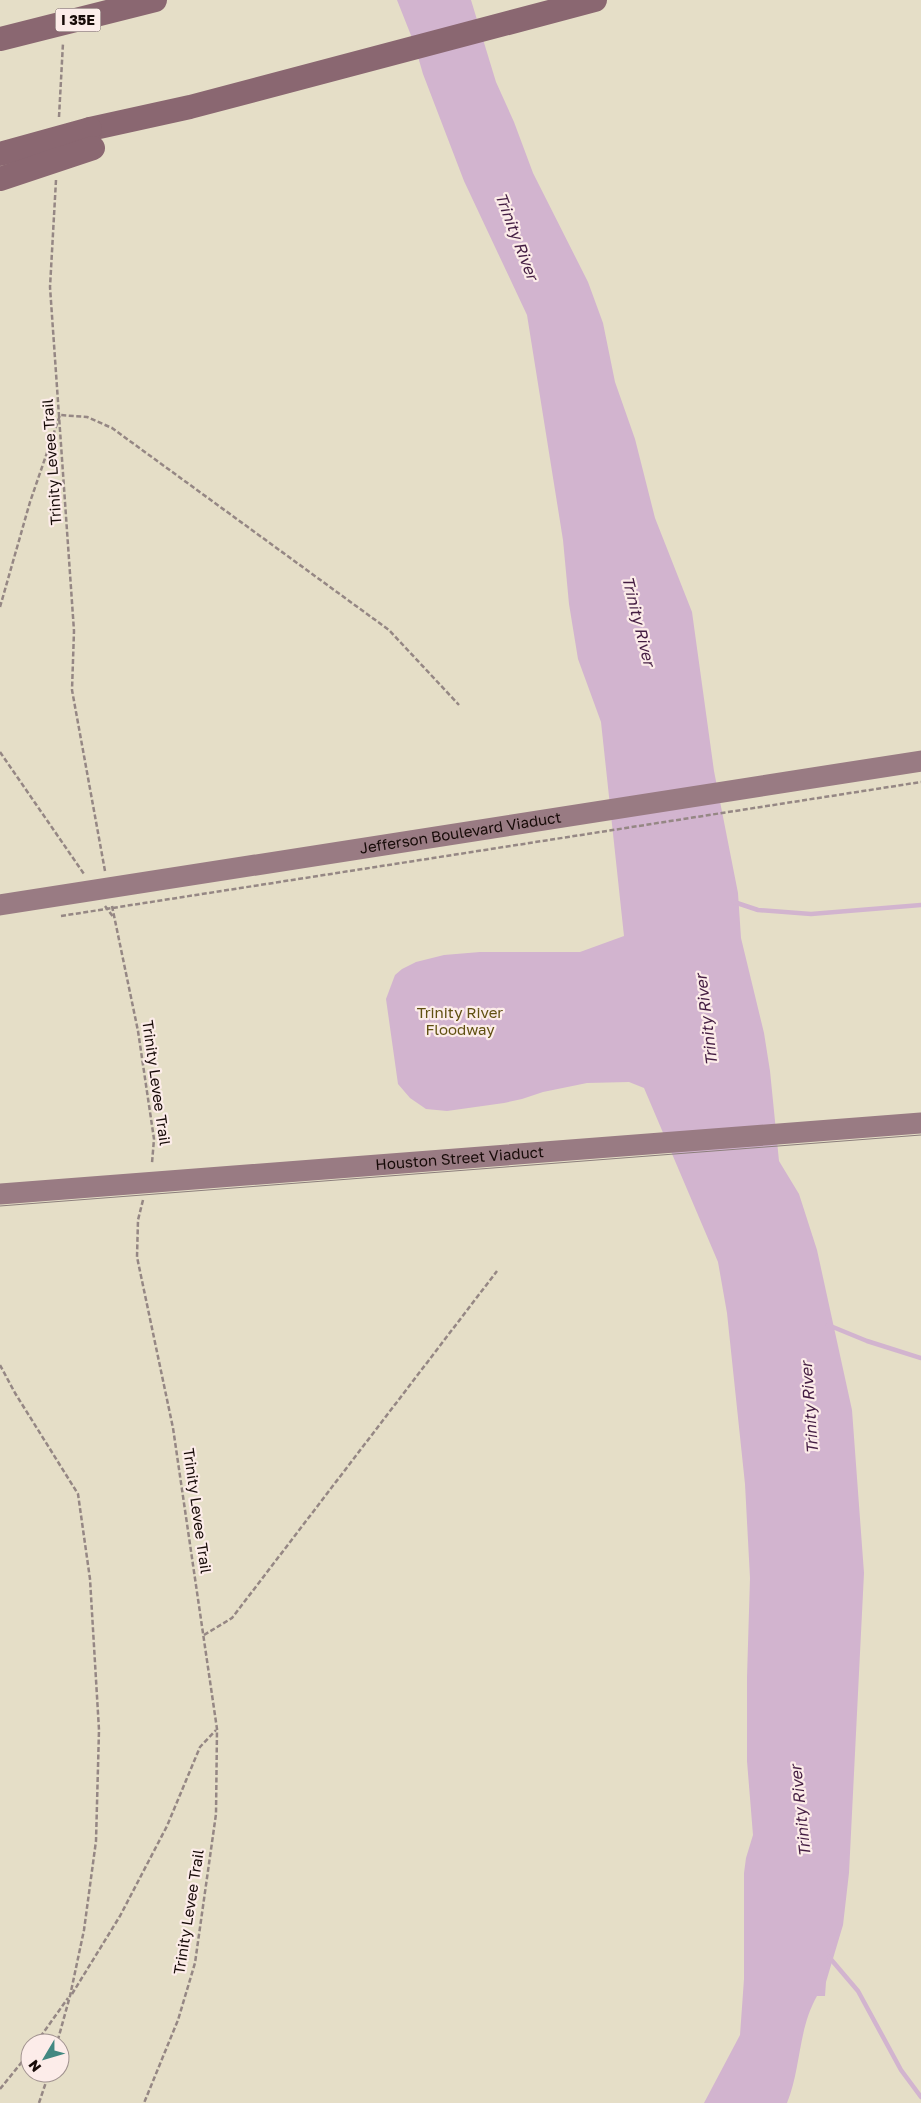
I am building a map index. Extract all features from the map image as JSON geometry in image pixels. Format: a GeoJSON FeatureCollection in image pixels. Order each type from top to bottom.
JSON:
{"type":"FeatureCollection","features":[{"type":"Feature","properties":{"kind":"highway","name":"I 35E"},"geometry":{"type":"LineString","coordinates":[[0,39],[155,0]]}},
{"type":"Feature","properties":{"kind":"highway"},"geometry":{"type":"LineString","coordinates":[[0,154],[90,129],[190,108],[587,1]]}},
{"type":"Feature","properties":{"kind":"highway"},"geometry":{"type":"LineString","coordinates":[[0,179],[93,148],[190,108]]}},
{"type":"Feature","properties":{"kind":"main road","name":"Jefferson Boulevard Viaduct"},"geometry":{"type":"LineString","coordinates":[[0,906],[921,761]]}},
{"type":"Feature","properties":{"kind":"main road","name":"Houston Street Viaduct"},"geometry":{"type":"LineString","coordinates":[[0,1194],[921,1123]]}},
{"type":"Feature","properties":{"kind":"path"},"geometry":{"type":"LineString","coordinates":[[59,119],[63,40]]}},
{"type":"Feature","properties":{"kind":"path","name":"Trinity Levee Trail"},"geometry":{"type":"LineString","coordinates":[[56,178],[50,287],[74,631],[72,690],[107,880]]}},
{"type":"Feature","properties":{"kind":"path"},"geometry":{"type":"LineString","coordinates":[[0,607],[30,502],[60,415],[87,417],[112,428],[389,630],[459,705]]}},
{"type":"Feature","properties":{"kind":"path"},"geometry":{"type":"LineString","coordinates":[[0,752],[87,879]]}},
{"type":"Feature","properties":{"kind":"path"},"geometry":{"type":"LineString","coordinates":[[59,916],[921,782]]}},
{"type":"Feature","properties":{"kind":"path","name":"Trinity Levee Trail"},"geometry":{"type":"LineString","coordinates":[[111,900],[140,1041],[154,1139],[152,1163]]}},
{"type":"Feature","properties":{"kind":"path","name":"Trinity Levee Trail"},"geometry":{"type":"LineString","coordinates":[[104,903],[114,919]]}},
{"type":"Feature","properties":{"kind":"path","name":"Trinity Levee Trail"},"geometry":{"type":"LineString","coordinates":[[144,2103],[178,2020],[195,1963],[216,1814],[217,1729],[173,1428],[137,1257],[138,1220],[145,1192]]}},
{"type":"Feature","properties":{"kind":"path"},"geometry":{"type":"LineString","coordinates":[[204,1636],[232,1618],[497,1271]]}},
{"type":"Feature","properties":{"kind":"path"},"geometry":{"type":"LineString","coordinates":[[0,1365],[15,1393],[78,1494],[90,1579],[99,1730],[96,1841],[84,1930],[60,2033]]}},
{"type":"Feature","properties":{"kind":"path"},"geometry":{"type":"LineString","coordinates":[[43,2033],[70,1996],[120,1916],[167,1826],[200,1747],[217,1729]]}},
{"type":"Feature","properties":{"kind":"path"},"geometry":{"type":"LineString","coordinates":[[0,2089],[20,2064]]}},
{"type":"Feature","properties":{"kind":"path"},"geometry":{"type":"LineString","coordinates":[[39,2103],[45,2083]]}},
{"type":"Feature","properties":{"kind":"green space","name":"Trinity River Floodway"},"geometry":{"type":"Polygon","coordinates":[[[0,0],[921,0],[921,2103],[0,2103],[0,0]]]}},
{"type":"Feature","properties":{"kind":"water","name":"Trinity River"},"geometry":{"type":"Polygon","coordinates":[[[397,0],[471,0],[496,82],[514,122],[533,173],[588,282],[603,323],[615,382],[635,439],[655,518],[692,612],[714,771],[738,893],[741,938],[764,1033],[770,1071],[779,1161],[799,1194],[817,1250],[852,1410],[864,1573],[849,1873],[843,1925],[826,1982],[825,1996],[817,1996],[806,2022],[792,2090],[787,2103],[704,2103],[740,2035],[744,1979],[744,1873],[746,1858],[753,1835],[747,1761],[750,1578],[745,1484],[727,1313],[718,1262],[644,1088],[629,1082],[587,1083],[543,1092],[504,1103],[447,1111],[426,1109],[410,1098],[398,1084],[386,999],[395,975],[402,969],[416,962],[444,955],[480,952],[580,952],[624,936],[601,722],[578,659],[569,604],[563,540],[527,315],[464,181],[397,0]]]}},
{"type":"Feature","properties":{"kind":"waterway"},"geometry":{"type":"LineString","coordinates":[[734,902],[758,910],[811,914],[921,905]]}},
{"type":"Feature","properties":{"kind":"waterway"},"geometry":{"type":"LineString","coordinates":[[828,1325],[867,1341],[921,1358]]}},
{"type":"Feature","properties":{"kind":"waterway"},"geometry":{"type":"LineString","coordinates":[[829,1957],[858,1991],[901,2070],[921,2097]]}},
{"type":"Feature","properties":{"kind":"tram line"},"geometry":{"type":"LineString","coordinates":[[0,1206],[921,1135]]}}]}
